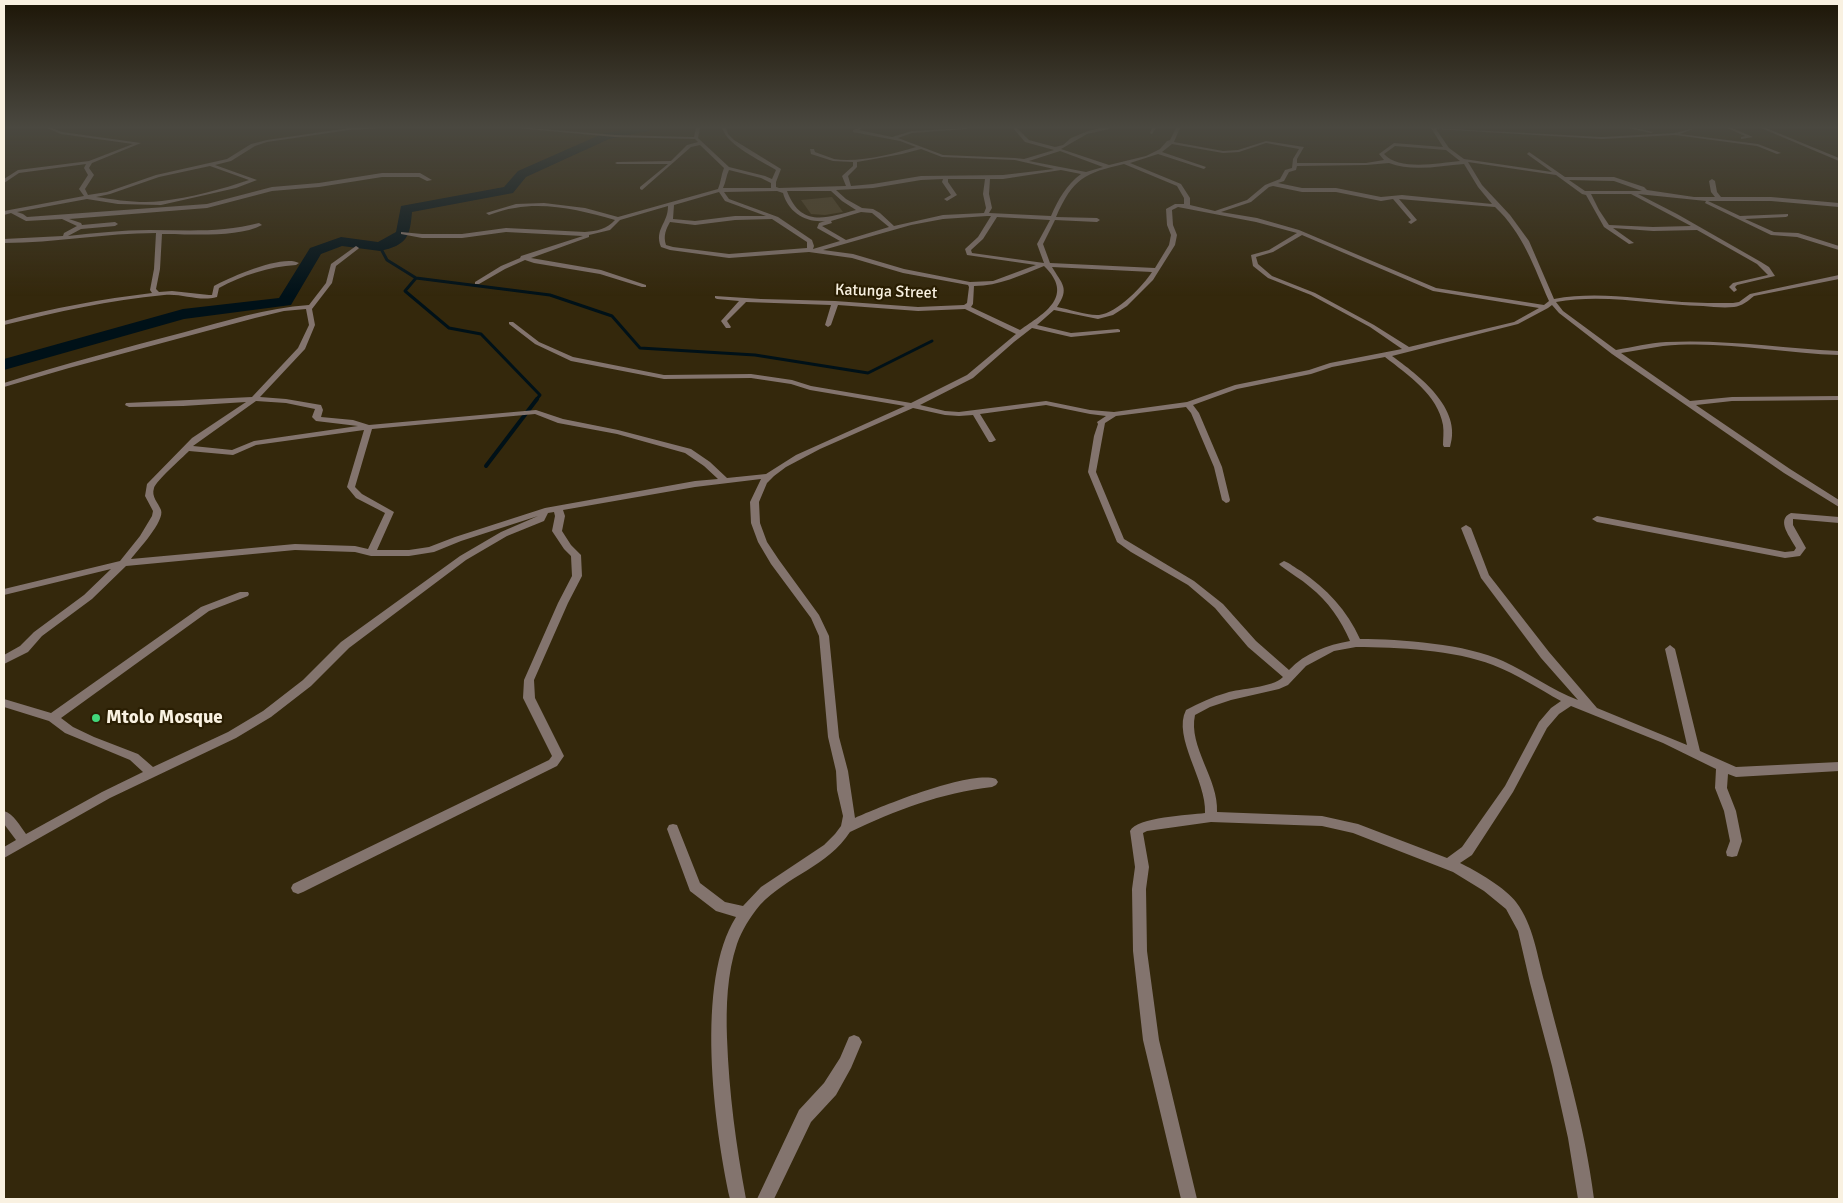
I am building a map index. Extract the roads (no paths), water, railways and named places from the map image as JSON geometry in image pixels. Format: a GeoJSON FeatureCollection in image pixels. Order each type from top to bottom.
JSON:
{"type":"FeatureCollection","features":[{"type":"Feature","properties":{"kind":"street"},"geometry":{"type":"LineString","coordinates":[[84,184],[82,189],[87,197],[118,202],[161,203],[242,184]]}},
{"type":"Feature","properties":{"kind":"street"},"geometry":{"type":"LineString","coordinates":[[4,211],[87,197],[115,191],[135,184]]}},
{"type":"Feature","properties":{"kind":"street"},"geometry":{"type":"LineString","coordinates":[[44,219],[207,206],[272,189],[329,184]]}},
{"type":"Feature","properties":{"kind":"street"},"geometry":{"type":"LineString","coordinates":[[642,188],[646,184]]}},
{"type":"Feature","properties":{"kind":"street"},"geometry":{"type":"LineString","coordinates":[[720,190],[723,184]]}},
{"type":"Feature","properties":{"kind":"street"},"geometry":{"type":"LineString","coordinates":[[848,184],[849,188]]}},
{"type":"Feature","properties":{"kind":"street"},"geometry":{"type":"LineString","coordinates":[[489,213],[516,206],[544,205],[580,209],[618,219],[720,190],[774,185],[832,189],[877,184]]}},
{"type":"Feature","properties":{"kind":"street"},"geometry":{"type":"LineString","coordinates":[[946,184],[954,195],[947,200]]}},
{"type":"Feature","properties":{"kind":"street"},"geometry":{"type":"LineString","coordinates":[[986,184],[985,194],[989,208],[986,210],[987,214]]}},
{"type":"Feature","properties":{"kind":"street"},"geometry":{"type":"LineString","coordinates":[[4,592],[123,563],[295,547],[354,549],[371,553],[409,553],[432,550],[458,539],[544,511],[724,480],[767,476],[834,440],[911,406],[976,372],[1052,308],[1061,290],[1060,283],[1045,265],[1046,256],[1040,244],[1066,191],[1072,184]]}},
{"type":"Feature","properties":{"kind":"street"},"geometry":{"type":"LineString","coordinates":[[1176,184],[1185,195],[1188,206]]}},
{"type":"Feature","properties":{"kind":"street"},"geometry":{"type":"LineString","coordinates":[[1217,211],[1249,201],[1267,186],[1273,184]]}},
{"type":"Feature","properties":{"kind":"street"},"geometry":{"type":"LineString","coordinates":[[1274,184],[1302,190],[1336,190],[1381,199],[1436,200],[1497,206]]}},
{"type":"Feature","properties":{"kind":"street"},"geometry":{"type":"LineString","coordinates":[[1479,184],[1508,216],[1526,241],[1552,301],[1561,312],[1615,352],[1819,493],[1839,504]]}},
{"type":"Feature","properties":{"kind":"street"},"geometry":{"type":"LineString","coordinates":[[1571,184],[1579,191],[1588,194],[1647,192],[1694,199],[1715,204],[1773,234],[1798,236],[1839,248]]}},
{"type":"Feature","properties":{"kind":"street"},"geometry":{"type":"LineString","coordinates":[[1631,184],[1647,192]]}},
{"type":"Feature","properties":{"kind":"street"},"geometry":{"type":"LineString","coordinates":[[1713,184],[1714,192],[1720,200]]}},
{"type":"Feature","properties":{"kind":"street"},"geometry":{"type":"LineString","coordinates":[[774,185],[785,192],[791,206],[808,219],[837,218]]}},
{"type":"Feature","properties":{"kind":"street"},"geometry":{"type":"LineString","coordinates":[[832,189],[844,200],[861,210]]}},
{"type":"Feature","properties":{"kind":"street"},"geometry":{"type":"LineString","coordinates":[[720,190],[727,200],[776,218],[810,241],[813,250]]}},
{"type":"Feature","properties":{"kind":"street"},"geometry":{"type":"LineString","coordinates":[[1435,192],[1436,200]]}},
{"type":"Feature","properties":{"kind":"street"},"geometry":{"type":"LineString","coordinates":[[1631,193],[1667,210],[1770,271],[1772,276],[1735,284],[1732,287],[1734,290]]}},
{"type":"Feature","properties":{"kind":"street"},"geometry":{"type":"LineString","coordinates":[[1588,194],[1599,218],[1610,231],[1631,243]]}},
{"type":"Feature","properties":{"kind":"street"},"geometry":{"type":"LineString","coordinates":[[1394,198],[1414,220],[1411,222]]}},
{"type":"Feature","properties":{"kind":"street"},"geometry":{"type":"LineString","coordinates":[[1694,199],[1771,199],[1839,205]]}},
{"type":"Feature","properties":{"kind":"street"},"geometry":{"type":"LineString","coordinates":[[671,204],[672,213],[662,229],[663,246],[672,249],[729,256],[813,250],[943,217],[987,214],[1009,218],[1097,220]]}},
{"type":"Feature","properties":{"kind":"street"},"geometry":{"type":"LineString","coordinates":[[1052,308],[1092,317],[1104,317],[1125,305],[1151,279],[1155,270],[1169,252],[1174,235],[1170,225],[1169,209],[1177,205],[1257,220],[1301,233],[1435,290],[1546,307]]}},
{"type":"Feature","properties":{"kind":"street"},"geometry":{"type":"LineString","coordinates":[[844,241],[819,227],[821,224],[861,210],[873,211],[894,228]]}},
{"type":"Feature","properties":{"kind":"street"},"geometry":{"type":"LineString","coordinates":[[4,211],[19,214],[26,219],[71,220],[79,224],[80,227]]}},
{"type":"Feature","properties":{"kind":"street"},"geometry":{"type":"LineString","coordinates":[[995,215],[988,221],[982,236],[975,245],[968,249],[970,254],[1045,265],[1155,270]]}},
{"type":"Feature","properties":{"kind":"street"},"geometry":{"type":"LineString","coordinates":[[1741,217],[1786,216]]}},
{"type":"Feature","properties":{"kind":"street"},"geometry":{"type":"LineString","coordinates":[[669,220],[702,222],[735,218],[776,218]]}},
{"type":"Feature","properties":{"kind":"street"},"geometry":{"type":"LineString","coordinates":[[477,284],[499,268],[523,257],[560,247],[598,233],[613,225],[618,219]]}},
{"type":"Feature","properties":{"kind":"street"},"geometry":{"type":"LineString","coordinates":[[66,238],[69,231],[80,227],[115,224]]}},
{"type":"Feature","properties":{"kind":"street"},"geometry":{"type":"LineString","coordinates":[[4,241],[28,242],[112,233],[222,231],[259,225]]}},
{"type":"Feature","properties":{"kind":"street"},"geometry":{"type":"LineString","coordinates":[[1606,226],[1653,229],[1698,228]]}},
{"type":"Feature","properties":{"kind":"street"},"geometry":{"type":"LineString","coordinates":[[403,233],[422,236],[462,236],[506,230],[571,234],[598,233]]}},
{"type":"Feature","properties":{"kind":"street"},"geometry":{"type":"LineString","coordinates":[[158,294],[152,287],[157,269],[159,232]]}},
{"type":"Feature","properties":{"kind":"street"},"geometry":{"type":"LineString","coordinates":[[1301,233],[1271,251],[1253,256],[1255,265],[1270,277],[1314,294],[1367,323],[1408,350]]}},
{"type":"Feature","properties":{"kind":"street"},"geometry":{"type":"LineString","coordinates":[[4,660],[24,649],[38,634],[88,597],[123,563],[147,533],[157,516],[157,511],[149,496],[150,486],[186,448],[210,428],[241,410],[256,398],[301,349],[312,326],[308,312],[329,283],[333,265],[356,248]]}},
{"type":"Feature","properties":{"kind":"street"},"geometry":{"type":"LineString","coordinates":[[813,250],[853,256],[903,271],[970,284],[995,282],[1045,265]]}},
{"type":"Feature","properties":{"kind":"street"},"geometry":{"type":"LineString","coordinates":[[523,257],[534,261],[601,272],[644,286]]}},
{"type":"Feature","properties":{"kind":"street"},"geometry":{"type":"LineString","coordinates":[[4,323],[70,308],[158,294],[176,292],[206,298],[213,297],[215,296],[216,287],[225,282],[266,266],[296,263]]}},
{"type":"Feature","properties":{"kind":"street"},"geometry":{"type":"LineString","coordinates":[[511,323],[538,343],[582,362],[677,378],[751,376],[945,413],[959,414],[1046,403],[1084,411],[1114,414],[1188,404],[1235,386],[1311,372],[1330,365],[1386,355],[1516,323],[1546,307],[1552,301],[1574,297],[1628,298],[1683,304],[1733,305],[1752,295],[1839,277]]}},
{"type":"Feature","properties":{"kind":"street"},"geometry":{"type":"LineString","coordinates":[[1759,279],[1792,287]]}},
{"type":"Feature","properties":{"kind":"street"},"geometry":{"type":"LineString","coordinates":[[966,307],[970,304],[972,287],[970,284]]}},
{"type":"Feature","properties":{"kind":"street","name":"Katunga Street"},"geometry":{"type":"LineString","coordinates":[[717,297],[918,309],[966,307],[1020,333]]}},
{"type":"Feature","properties":{"kind":"street"},"geometry":{"type":"LineString","coordinates":[[728,327],[724,321],[727,315],[744,300]]}},
{"type":"Feature","properties":{"kind":"street"},"geometry":{"type":"LineString","coordinates":[[828,325],[835,303]]}},
{"type":"Feature","properties":{"kind":"street"},"geometry":{"type":"LineString","coordinates":[[4,385],[109,354],[262,314],[313,304]]}},
{"type":"Feature","properties":{"kind":"street"},"geometry":{"type":"LineString","coordinates":[[1032,326],[1071,336],[1118,331]]}},
{"type":"Feature","properties":{"kind":"street"},"geometry":{"type":"LineString","coordinates":[[1615,352],[1663,344],[1693,343],[1839,353]]}},
{"type":"Feature","properties":{"kind":"street"},"geometry":{"type":"LineString","coordinates":[[1386,355],[1428,388],[1436,400],[1447,425],[1447,445]]}},
{"type":"Feature","properties":{"kind":"street"},"geometry":{"type":"LineString","coordinates":[[129,404],[176,404],[256,398],[313,405],[319,409],[316,416],[319,419],[353,422],[369,427]]}},
{"type":"Feature","properties":{"kind":"street"},"geometry":{"type":"LineString","coordinates":[[1689,402],[1732,399],[1839,398]]}},
{"type":"Feature","properties":{"kind":"street"},"geometry":{"type":"LineString","coordinates":[[1188,404],[1195,413],[1218,467],[1226,500]]}},
{"type":"Feature","properties":{"kind":"street"},"geometry":{"type":"LineString","coordinates":[[1084,411],[1101,422]]}},
{"type":"Feature","properties":{"kind":"street"},"geometry":{"type":"LineString","coordinates":[[186,448],[233,453],[261,442],[369,427],[536,412],[562,422],[618,432],[688,452],[703,461],[724,480]]}},
{"type":"Feature","properties":{"kind":"street"},"geometry":{"type":"LineString","coordinates":[[975,412],[992,440]]}},
{"type":"Feature","properties":{"kind":"street"},"geometry":{"type":"LineString","coordinates":[[1101,422],[1114,414]]}},
{"type":"Feature","properties":{"kind":"street"},"geometry":{"type":"LineString","coordinates":[[1101,422],[1092,472],[1120,540],[1191,583],[1219,606],[1252,644],[1289,676]]}},
{"type":"Feature","properties":{"kind":"street"},"geometry":{"type":"LineString","coordinates":[[369,427],[351,487],[359,496],[390,512],[371,553]]}},
{"type":"Feature","properties":{"kind":"street"},"geometry":{"type":"LineString","coordinates":[[738,1199],[721,1093],[718,1014],[727,952],[736,929],[746,913],[764,893],[824,853],[846,828],[850,817],[833,733],[824,634],[814,615],[766,547],[756,523],[755,498],[767,476]]}},
{"type":"Feature","properties":{"kind":"street"},"geometry":{"type":"LineString","coordinates":[[1819,493],[1839,494]]}},
{"type":"Feature","properties":{"kind":"street"},"geometry":{"type":"LineString","coordinates":[[298,888],[553,763],[558,756],[529,698],[528,680],[534,663],[577,576],[576,555],[567,547],[557,531],[560,516],[558,509]]}},
{"type":"Feature","properties":{"kind":"street"},"geometry":{"type":"LineString","coordinates":[[4,853],[151,773],[172,765],[232,735],[267,714],[307,683],[345,645],[463,558],[504,534],[541,519],[544,511]]}},
{"type":"Feature","properties":{"kind":"street"},"geometry":{"type":"LineString","coordinates":[[1597,519],[1785,555],[1797,554],[1801,548],[1788,525],[1788,520],[1791,516],[1839,520]]}},
{"type":"Feature","properties":{"kind":"street"},"geometry":{"type":"LineString","coordinates":[[1466,528],[1484,576],[1551,663],[1595,711]]}},
{"type":"Feature","properties":{"kind":"street"},"geometry":{"type":"LineString","coordinates":[[1284,564],[1312,584],[1335,605],[1346,620],[1356,642]]}},
{"type":"Feature","properties":{"kind":"street"},"geometry":{"type":"LineString","coordinates":[[53,718],[204,609],[244,594]]}},
{"type":"Feature","properties":{"kind":"street"},"geometry":{"type":"LineString","coordinates":[[1211,817],[1213,808],[1209,788],[1186,728],[1190,714],[1206,704],[1229,696],[1275,686],[1284,682],[1296,668],[1310,658],[1331,648],[1356,642],[1380,643],[1473,655],[1498,663],[1570,701],[1695,753],[1722,767],[1742,772],[1839,766]]}},
{"type":"Feature","properties":{"kind":"street"},"geometry":{"type":"LineString","coordinates":[[1670,649],[1695,753]]}},
{"type":"Feature","properties":{"kind":"street"},"geometry":{"type":"LineString","coordinates":[[1448,865],[1467,851],[1509,789],[1542,725],[1555,711],[1570,701]]}},
{"type":"Feature","properties":{"kind":"street"},"geometry":{"type":"LineString","coordinates":[[4,703],[53,718],[83,736],[134,757],[151,773]]}},
{"type":"Feature","properties":{"kind":"street"},"geometry":{"type":"LineString","coordinates":[[1722,767],[1721,788],[1730,810],[1736,841],[1732,852]]}},
{"type":"Feature","properties":{"kind":"street"},"geometry":{"type":"LineString","coordinates":[[846,828],[897,804],[964,785],[992,782]]}},
{"type":"Feature","properties":{"kind":"street"},"geometry":{"type":"LineString","coordinates":[[4,816],[12,823],[24,841]]}},
{"type":"Feature","properties":{"kind":"street"},"geometry":{"type":"LineString","coordinates":[[1189,1199],[1151,1040],[1140,951],[1139,889],[1142,867],[1136,831],[1145,826],[1211,817],[1322,821],[1339,824],[1391,841],[1458,868],[1489,887],[1511,905],[1525,930],[1536,983],[1560,1066],[1576,1138],[1586,1199]]}},
{"type":"Feature","properties":{"kind":"street"},"geometry":{"type":"LineString","coordinates":[[673,829],[695,886],[721,907],[746,913]]}},
{"type":"Feature","properties":{"kind":"street"},"geometry":{"type":"LineString","coordinates":[[765,1199],[805,1116],[830,1089],[846,1063],[854,1042]]}},
{"type":"Feature","properties":{"kind":"waterway"},"geometry":{"type":"LineString","coordinates":[[4,365],[183,314],[285,302],[315,251],[341,241],[380,247],[397,239],[403,233],[406,209],[508,190],[513,184]]}},
{"type":"Feature","properties":{"kind":"waterway"},"geometry":{"type":"LineString","coordinates":[[380,247],[387,260],[416,278]]}},
{"type":"Feature","properties":{"kind":"waterway"},"geometry":{"type":"LineString","coordinates":[[416,278],[550,295],[612,316],[640,348],[755,355],[868,373],[932,341]]}},
{"type":"Feature","properties":{"kind":"waterway"},"geometry":{"type":"LineString","coordinates":[[416,278],[405,291],[449,328],[481,334],[540,395],[536,400]]}},
{"type":"Feature","properties":{"kind":"waterway"},"geometry":{"type":"LineString","coordinates":[[486,466],[537,399]]}},
{"type":"Feature","properties":{"kind":"place","name":"Mtolo Mosque"},"geometry":{"type":"Point","coordinates":[96,718]}}]}
